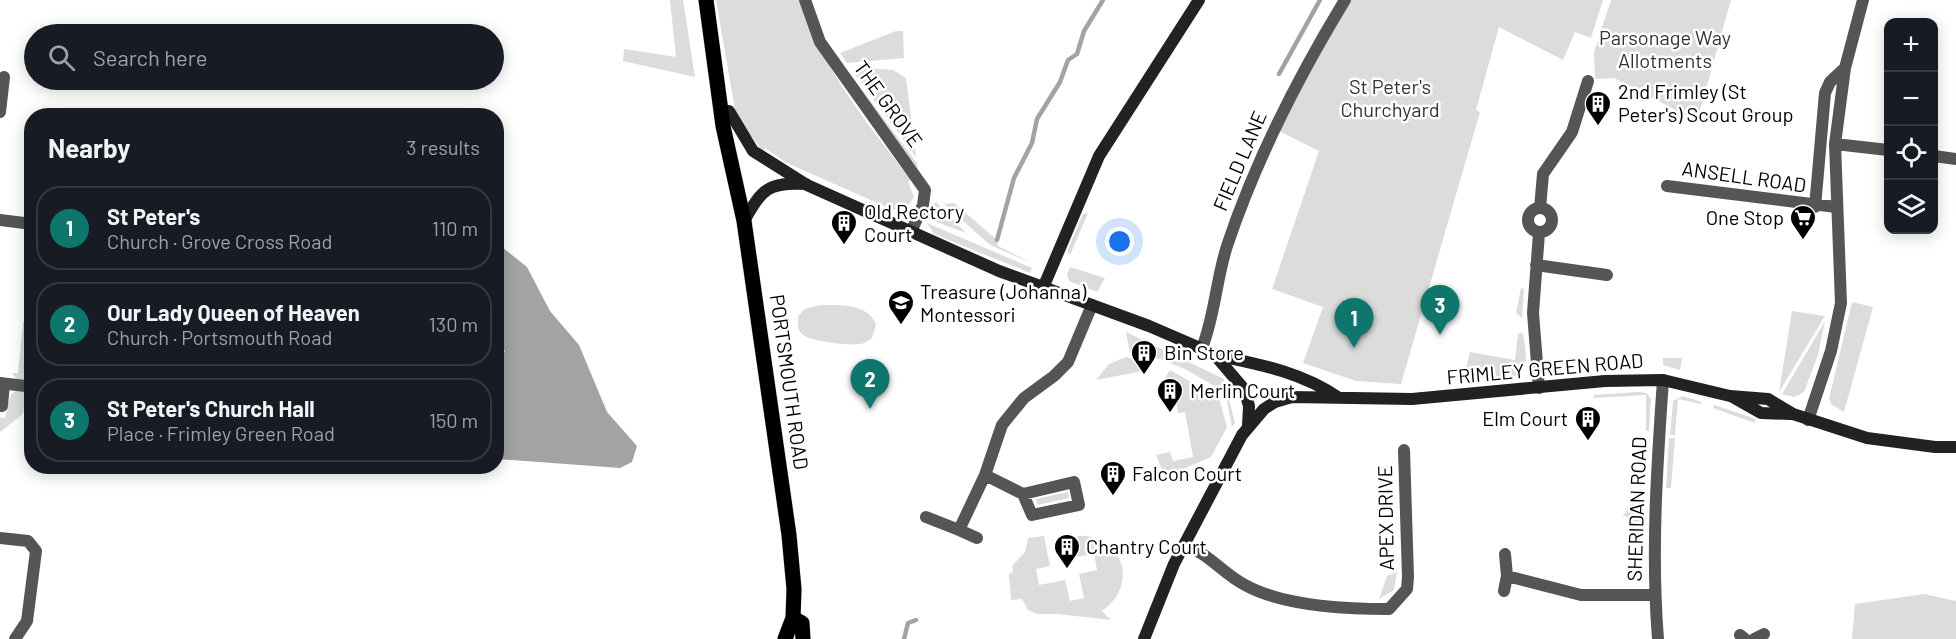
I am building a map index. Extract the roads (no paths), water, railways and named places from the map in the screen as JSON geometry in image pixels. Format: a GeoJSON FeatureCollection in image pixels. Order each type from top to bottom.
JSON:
{"type":"FeatureCollection","features":[{"type":"Feature","properties":{"kind":"main road","name":"PORTSMOUTH ROAD"},"geometry":{"type":"LineString","coordinates":[[706,0],[715,57],[715,78],[727,147],[731,154],[744,222],[789,535],[794,590],[793,618],[785,639]]}},
{"type":"Feature","properties":{"kind":"main road"},"geometry":{"type":"LineString","coordinates":[[1043,288],[1100,156],[1199,0]]}},
{"type":"Feature","properties":{"kind":"main road","name":"PORTSMOUTH ROAD"},"geometry":{"type":"LineString","coordinates":[[715,57],[723,77],[729,111],[734,148],[731,154]]}},
{"type":"Feature","properties":{"kind":"main road"},"geometry":{"type":"LineString","coordinates":[[729,111],[753,151],[806,184],[1043,288],[1214,354],[1316,382],[1342,400]]}},
{"type":"Feature","properties":{"kind":"main road"},"geometry":{"type":"LineString","coordinates":[[744,222],[753,205],[766,189],[784,183],[806,184]]}},
{"type":"Feature","properties":{"kind":"main road"},"geometry":{"type":"LineString","coordinates":[[1143,639],[1184,545],[1248,426],[1249,406],[1244,389],[1214,354]]}},
{"type":"Feature","properties":{"kind":"main road","name":"FRIMLEY GREEN ROAD"},"geometry":{"type":"LineString","coordinates":[[1248,426],[1259,413],[1279,400],[1297,396],[1342,400],[1440,398],[1605,381],[1663,380],[1730,396],[1761,413],[1793,414],[1808,420]]}},
{"type":"Feature","properties":{"kind":"main road"},"geometry":{"type":"LineString","coordinates":[[1808,420],[1867,438],[1956,447]]}},
{"type":"Feature","properties":{"kind":"main road","name":"PORTSMOUTH ROAD"},"geometry":{"type":"LineString","coordinates":[[793,618],[802,623],[803,639]]}},
{"type":"Feature","properties":{"kind":"street","name":"THE GROVE"},"geometry":{"type":"LineString","coordinates":[[805,0],[820,42],[925,190],[923,205],[911,232]]}},
{"type":"Feature","properties":{"kind":"street","name":"FIELD LANE"},"geometry":{"type":"LineString","coordinates":[[1202,348],[1212,320],[1226,249],[1254,174],[1274,127],[1345,0]]}},
{"type":"Feature","properties":{"kind":"street","name":"ANSELL ROAD"},"geometry":{"type":"LineString","coordinates":[[1808,420],[1839,317],[1843,285],[1836,207],[1835,144],[1845,68],[1863,0]]}},
{"type":"Feature","properties":{"kind":"street","name":"ANSELL ROAD"},"geometry":{"type":"LineString","coordinates":[[1815,207],[1825,93],[1830,82],[1845,68]]}},
{"type":"Feature","properties":{"kind":"street"},"geometry":{"type":"LineString","coordinates":[[0,112],[4,77]]}},
{"type":"Feature","properties":{"kind":"street"},"geometry":{"type":"LineString","coordinates":[[1539,388],[1533,313],[1539,233],[1531,229],[1527,222],[1529,213],[1540,208],[1544,174],[1572,132],[1588,81]]}},
{"type":"Feature","properties":{"kind":"street"},"geometry":{"type":"LineString","coordinates":[[1835,144],[1884,150]]}},
{"type":"Feature","properties":{"kind":"street"},"geometry":{"type":"LineString","coordinates":[[1938,157],[1956,159]]}},
{"type":"Feature","properties":{"kind":"street","name":"ANSELL ROAD"},"geometry":{"type":"LineString","coordinates":[[1667,186],[1815,207],[1836,207]]}},
{"type":"Feature","properties":{"kind":"street"},"geometry":{"type":"LineString","coordinates":[[0,220],[24,223]]}},
{"type":"Feature","properties":{"kind":"street"},"geometry":{"type":"LineString","coordinates":[[1536,265],[1607,275]]}},
{"type":"Feature","properties":{"kind":"street"},"geometry":{"type":"LineString","coordinates":[[959,530],[985,475],[1002,425],[1024,398],[1054,376],[1068,362],[1092,305]]}},
{"type":"Feature","properties":{"kind":"street","name":"SHERIDAN ROAD"},"geometry":{"type":"LineString","coordinates":[[1658,639],[1654,595],[1655,501],[1663,380]]}},
{"type":"Feature","properties":{"kind":"street"},"geometry":{"type":"LineString","coordinates":[[2,406],[2,384],[24,386]]}},
{"type":"Feature","properties":{"kind":"street","name":"APEX DRIVE"},"geometry":{"type":"LineString","coordinates":[[1184,545],[1206,554],[1234,578],[1253,589],[1334,608],[1389,609],[1407,590],[1404,450]]}},
{"type":"Feature","properties":{"kind":"street"},"geometry":{"type":"LineString","coordinates":[[985,475],[1023,494]]}},
{"type":"Feature","properties":{"kind":"street"},"geometry":{"type":"LineString","coordinates":[[926,517],[977,538]]}},
{"type":"Feature","properties":{"kind":"street"},"geometry":{"type":"LineString","coordinates":[[0,538],[28,541],[33,544],[36,551],[27,621],[15,639]]}},
{"type":"Feature","properties":{"kind":"street"},"geometry":{"type":"LineString","coordinates":[[1504,591],[1507,576],[1505,554]]}},
{"type":"Feature","properties":{"kind":"street"},"geometry":{"type":"LineString","coordinates":[[1507,576],[1581,596],[1654,595]]}},
{"type":"Feature","properties":{"kind":"waterway"},"geometry":{"type":"LineString","coordinates":[[997,240],[1014,178],[1032,143],[1037,119],[1060,82],[1068,60],[1077,54],[1084,31],[1103,0]]}},
{"type":"Feature","properties":{"kind":"waterway"},"geometry":{"type":"LineString","coordinates":[[1279,74],[1320,0]]}},
{"type":"Feature","properties":{"kind":"waterway"},"geometry":{"type":"LineString","coordinates":[[904,639],[908,623],[916,620]]}},
{"type":"Feature","properties":{"kind":"place","name":"2nd Frimley (St Peter's) Scout Group"},"geometry":{"type":"Point","coordinates":[1598,127]}},
{"type":"Feature","properties":{"kind":"place","name":"One Stop"},"geometry":{"type":"Point","coordinates":[1803,241]}},
{"type":"Feature","properties":{"kind":"place","name":"Old Rectory Court"},"geometry":{"type":"Point","coordinates":[844,246]}},
{"type":"Feature","properties":{"kind":"place","name":"Treasure (Johanna) Montessori"},"geometry":{"type":"Point","coordinates":[901,326]}},
{"type":"Feature","properties":{"kind":"place","name":"St Peter's Church Hall"},"geometry":{"type":"Point","coordinates":[1440,335]}},
{"type":"Feature","properties":{"kind":"place","name":"St Peter's"},"geometry":{"type":"Point","coordinates":[1354,348]}},
{"type":"Feature","properties":{"kind":"place","name":"Bin Store"},"geometry":{"type":"Point","coordinates":[1144,376]}},
{"type":"Feature","properties":{"kind":"place","name":"Our Lady Queen of Heaven"},"geometry":{"type":"Point","coordinates":[870,409]}},
{"type":"Feature","properties":{"kind":"place","name":"Merlin Court"},"geometry":{"type":"Point","coordinates":[1170,414]}},
{"type":"Feature","properties":{"kind":"place","name":"Elm Court"},"geometry":{"type":"Point","coordinates":[1588,442]}},
{"type":"Feature","properties":{"kind":"place","name":"Falcon Court"},"geometry":{"type":"Point","coordinates":[1113,497]}},
{"type":"Feature","properties":{"kind":"place","name":"Chantry Court"},"geometry":{"type":"Point","coordinates":[1067,570]}},
{"type":"Feature","properties":{"kind":"park label","name":"Parsonage Way Allotments"},"geometry":{"type":"Point","coordinates":[1665,50]}},
{"type":"Feature","properties":{"kind":"park label","name":"St Peter's Churchyard"},"geometry":{"type":"Point","coordinates":[1390,98]}}]}
